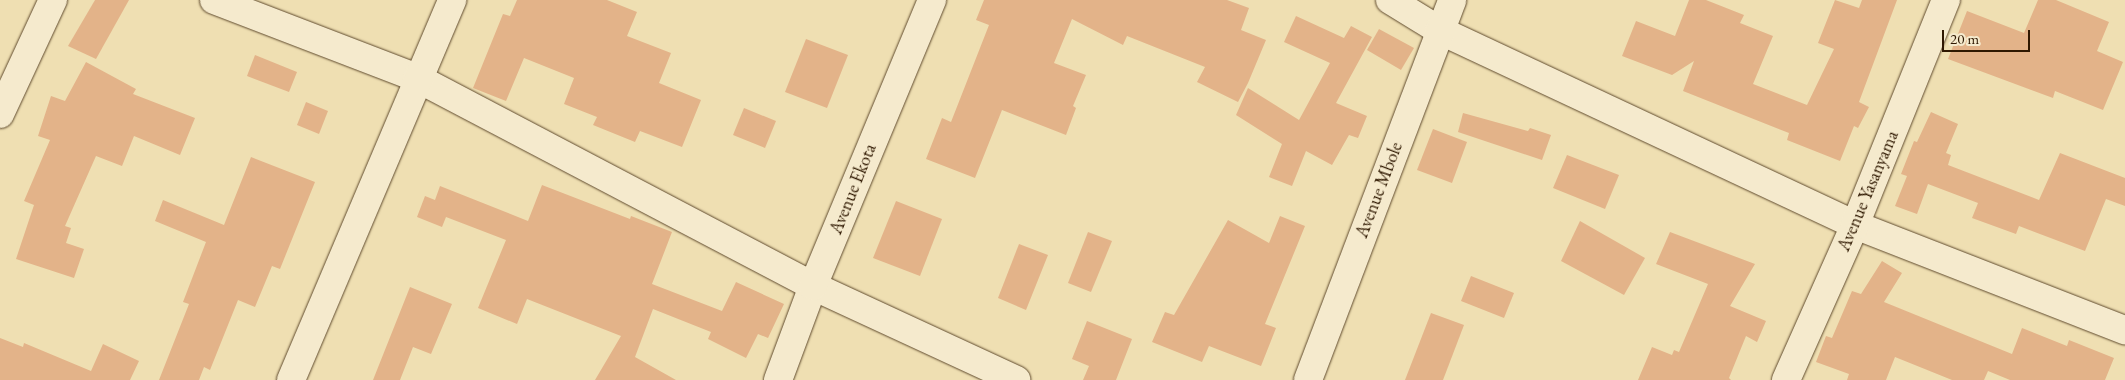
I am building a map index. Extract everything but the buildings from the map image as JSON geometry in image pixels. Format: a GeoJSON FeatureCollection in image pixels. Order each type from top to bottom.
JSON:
{"type":"FeatureCollection","features":[{"type":"Feature","properties":{"kind":"street"},"geometry":{"type":"LineString","coordinates":[[0,114],[53,0]]}},
{"type":"Feature","properties":{"kind":"street"},"geometry":{"type":"LineString","coordinates":[[214,0],[417,78],[813,286],[1016,380]]}},
{"type":"Feature","properties":{"kind":"street"},"geometry":{"type":"LineString","coordinates":[[291,380],[417,78],[452,0]]}},
{"type":"Feature","properties":{"kind":"street","name":"Avenue Ekota"},"geometry":{"type":"LineString","coordinates":[[778,380],[813,286],[932,0]]}},
{"type":"Feature","properties":{"kind":"street"},"geometry":{"type":"LineString","coordinates":[[1390,0],[1439,30],[1855,225],[2125,330]]}},
{"type":"Feature","properties":{"kind":"street","name":"Avenue Mbole"},"geometry":{"type":"LineString","coordinates":[[1308,380],[1439,30],[1452,0]]}},
{"type":"Feature","properties":{"kind":"street","name":"Avenue Yasanyama"},"geometry":{"type":"LineString","coordinates":[[1786,380],[1855,225],[1946,0]]}}]}
